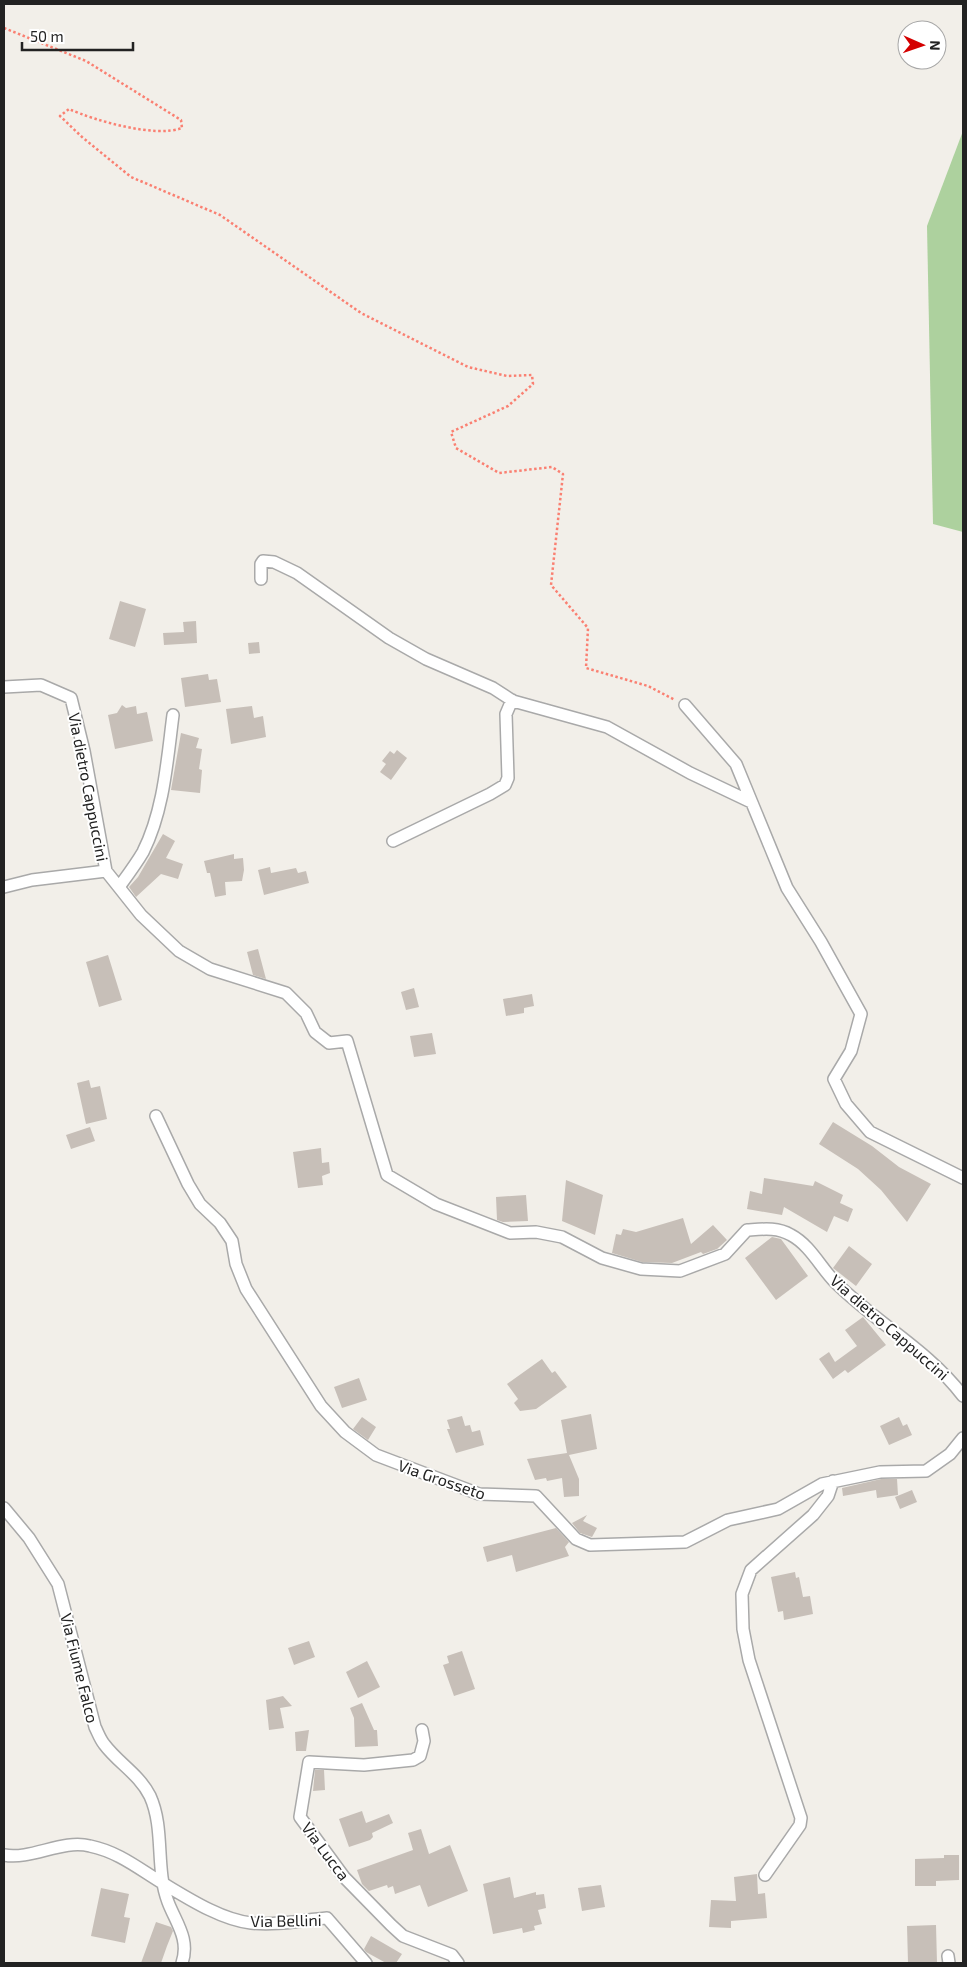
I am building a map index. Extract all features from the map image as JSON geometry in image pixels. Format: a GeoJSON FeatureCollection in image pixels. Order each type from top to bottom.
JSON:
{"type":"FeatureCollection","features":[{"type":"Feature","properties":{"kind":"street"},"geometry":{"type":"LineString","coordinates":[[261,579],[260,570],[263,561],[279,564],[297,573],[389,638],[426,659],[493,688],[512,700],[607,727],[690,773],[751,802]]}},
{"type":"Feature","properties":{"kind":"street","name":"Via dietro Cappuccini"},"geometry":{"type":"LineString","coordinates":[[4,687],[41,685],[71,698],[84,751],[106,871],[141,915],[179,951],[210,969],[286,993],[306,1013],[315,1032],[330,1043],[347,1041],[387,1175],[436,1204],[510,1233],[536,1232],[562,1237],[602,1258],[641,1269],[680,1271],[725,1254],[747,1230],[779,1229],[794,1236],[804,1245],[836,1282],[925,1356],[952,1382],[963,1396]]}},
{"type":"Feature","properties":{"kind":"street"},"geometry":{"type":"LineString","coordinates":[[393,841],[505,785],[508,778],[506,714],[512,700]]}},
{"type":"Feature","properties":{"kind":"street"},"geometry":{"type":"LineString","coordinates":[[685,705],[736,764],[787,888],[821,942],[861,1014],[851,1051],[834,1079],[846,1104],[870,1132],[963,1178]]}},
{"type":"Feature","properties":{"kind":"street"},"geometry":{"type":"LineString","coordinates":[[119,887],[142,853],[154,825],[164,788],[174,715]]}},
{"type":"Feature","properties":{"kind":"street"},"geometry":{"type":"LineString","coordinates":[[4,887],[32,880],[106,871]]}},
{"type":"Feature","properties":{"kind":"street","name":"Via Grosseto"},"geometry":{"type":"LineString","coordinates":[[156,1116],[188,1184],[200,1204],[220,1223],[232,1241],[236,1264],[246,1289],[322,1406],[345,1432],[376,1455],[479,1494],[536,1496],[576,1539],[590,1545],[685,1542],[728,1520],[778,1509],[822,1484],[880,1472],[926,1471],[950,1454],[963,1438]]}},
{"type":"Feature","properties":{"kind":"street"},"geometry":{"type":"LineString","coordinates":[[765,1875],[800,1825],[801,1818],[749,1660],[742,1594],[752,1570],[813,1515],[828,1496],[833,1481]]}},
{"type":"Feature","properties":{"kind":"street","name":"Via Fiume Falco"},"geometry":{"type":"LineString","coordinates":[[4,1508],[29,1538],[58,1584],[95,1727],[104,1744],[140,1780],[149,1795],[158,1819],[164,1885],[168,1901],[182,1928],[184,1944],[182,1963]]}},
{"type":"Feature","properties":{"kind":"street","name":"Via Lucca"},"geometry":{"type":"LineString","coordinates":[[422,1730],[424,1741],[420,1756],[414,1760],[364,1765],[309,1762],[300,1817],[344,1877],[390,1925],[403,1936],[452,1955],[458,1963]]}},
{"type":"Feature","properties":{"kind":"street"},"geometry":{"type":"LineString","coordinates":[[4,1855],[15,1857],[63,1847],[88,1845],[111,1852],[164,1885]]}},
{"type":"Feature","properties":{"kind":"street","name":"Via Bellini"},"geometry":{"type":"LineString","coordinates":[[164,1885],[218,1913],[250,1923],[266,1924],[328,1918],[366,1963]]}},
{"type":"Feature","properties":{"kind":"path"},"geometry":{"type":"LineString","coordinates":[[4,28],[86,61],[181,120],[182,128],[173,131],[132,128],[88,117],[69,109],[60,116],[82,137],[131,177],[220,215],[361,313],[468,367],[507,376],[532,375],[533,384],[508,406],[451,432],[456,448],[499,473],[552,467],[563,474],[551,585],[588,628],[586,668],[648,686],[685,705]]}},
{"type":"Feature","properties":{"kind":"green space"},"geometry":{"type":"Polygon","coordinates":[[[963,131],[963,532],[933,524],[927,226],[963,131]]]}},
{"type":"Feature","properties":{"kind":"building"},"geometry":{"type":"Polygon","coordinates":[[[120,601],[146,609],[135,647],[109,639],[120,601]]]}},
{"type":"Feature","properties":{"kind":"building"},"geometry":{"type":"Polygon","coordinates":[[[196,621],[197,643],[164,645],[163,633],[184,632],[183,622],[196,621]]]}},
{"type":"Feature","properties":{"kind":"building"},"geometry":{"type":"Polygon","coordinates":[[[259,642],[260,653],[249,654],[248,643],[259,642]]]}},
{"type":"Feature","properties":{"kind":"building"},"geometry":{"type":"Polygon","coordinates":[[[208,674],[209,680],[217,679],[221,702],[185,707],[181,678],[208,674]]]}},
{"type":"Feature","properties":{"kind":"building"},"geometry":{"type":"Polygon","coordinates":[[[122,705],[126,708],[136,706],[137,714],[147,712],[153,741],[115,749],[108,715],[117,713],[122,705]]]}},
{"type":"Feature","properties":{"kind":"building"},"geometry":{"type":"Polygon","coordinates":[[[252,706],[254,718],[263,716],[266,737],[231,744],[226,709],[252,706]]]}},
{"type":"Feature","properties":{"kind":"building"},"geometry":{"type":"Polygon","coordinates":[[[181,733],[199,738],[196,748],[202,749],[199,769],[202,770],[200,793],[171,790],[181,733]]]}},
{"type":"Feature","properties":{"kind":"building"},"geometry":{"type":"Polygon","coordinates":[[[397,750],[407,758],[391,780],[380,772],[386,764],[382,761],[390,751],[394,754],[397,750]]]}},
{"type":"Feature","properties":{"kind":"building"},"geometry":{"type":"Polygon","coordinates":[[[163,834],[175,841],[166,858],[183,864],[178,879],[161,874],[136,897],[129,887],[138,877],[163,834]]]}},
{"type":"Feature","properties":{"kind":"building"},"geometry":{"type":"Polygon","coordinates":[[[234,854],[234,859],[243,858],[244,870],[242,881],[225,882],[226,895],[215,897],[210,873],[207,873],[204,861],[234,854]]]}},
{"type":"Feature","properties":{"kind":"building"},"geometry":{"type":"Polygon","coordinates":[[[270,867],[271,873],[296,868],[298,873],[306,871],[309,883],[264,895],[258,870],[270,867]]]}},
{"type":"Feature","properties":{"kind":"building"},"geometry":{"type":"Polygon","coordinates":[[[258,949],[266,979],[253,975],[247,952],[258,949]]]}},
{"type":"Feature","properties":{"kind":"building"},"geometry":{"type":"Polygon","coordinates":[[[108,955],[122,1000],[99,1007],[86,962],[108,955]]]}},
{"type":"Feature","properties":{"kind":"building"},"geometry":{"type":"Polygon","coordinates":[[[414,988],[419,1007],[406,1010],[401,992],[414,988]]]}},
{"type":"Feature","properties":{"kind":"building"},"geometry":{"type":"Polygon","coordinates":[[[532,994],[534,1006],[524,1008],[524,1013],[506,1016],[503,999],[532,994]]]}},
{"type":"Feature","properties":{"kind":"building"},"geometry":{"type":"Polygon","coordinates":[[[432,1033],[436,1054],[414,1057],[410,1036],[432,1033]]]}},
{"type":"Feature","properties":{"kind":"building"},"geometry":{"type":"Polygon","coordinates":[[[89,1080],[91,1088],[100,1086],[107,1119],[86,1124],[77,1083],[89,1080]]]}},
{"type":"Feature","properties":{"kind":"building"},"geometry":{"type":"Polygon","coordinates":[[[833,1122],[872,1146],[899,1167],[931,1184],[907,1222],[881,1190],[858,1169],[819,1144],[833,1122]]]}},
{"type":"Feature","properties":{"kind":"building"},"geometry":{"type":"Polygon","coordinates":[[[90,1127],[95,1141],[71,1149],[66,1135],[90,1127]]]}},
{"type":"Feature","properties":{"kind":"building"},"geometry":{"type":"Polygon","coordinates":[[[321,1148],[322,1163],[329,1162],[330,1173],[322,1176],[323,1185],[298,1188],[293,1152],[321,1148]]]}},
{"type":"Feature","properties":{"kind":"building"},"geometry":{"type":"Polygon","coordinates":[[[764,1178],[813,1186],[815,1181],[843,1195],[840,1203],[853,1209],[848,1222],[834,1216],[827,1232],[784,1207],[782,1215],[747,1209],[750,1191],[762,1194],[764,1178]]]}},
{"type":"Feature","properties":{"kind":"building"},"geometry":{"type":"Polygon","coordinates":[[[566,1180],[603,1195],[595,1235],[562,1221],[566,1180]]]}},
{"type":"Feature","properties":{"kind":"building"},"geometry":{"type":"Polygon","coordinates":[[[526,1195],[528,1221],[503,1222],[497,1220],[496,1197],[526,1195]]]}},
{"type":"Feature","properties":{"kind":"building"},"geometry":{"type":"Polygon","coordinates":[[[683,1218],[691,1244],[713,1225],[727,1240],[717,1249],[703,1254],[701,1252],[672,1263],[642,1262],[612,1253],[616,1234],[621,1235],[623,1229],[636,1232],[683,1218]]]}},
{"type":"Feature","properties":{"kind":"building"},"geometry":{"type":"Polygon","coordinates":[[[772,1237],[781,1239],[808,1276],[776,1300],[745,1258],[772,1237]]]}},
{"type":"Feature","properties":{"kind":"building"},"geometry":{"type":"Polygon","coordinates":[[[849,1246],[872,1264],[856,1286],[833,1268],[849,1246]]]}},
{"type":"Feature","properties":{"kind":"building"},"geometry":{"type":"Polygon","coordinates":[[[863,1317],[886,1345],[848,1373],[845,1370],[833,1379],[819,1359],[829,1352],[835,1362],[857,1346],[845,1330],[863,1317]]]}},
{"type":"Feature","properties":{"kind":"building"},"geometry":{"type":"Polygon","coordinates":[[[542,1359],[552,1373],[555,1371],[567,1387],[536,1409],[520,1411],[514,1403],[518,1399],[507,1384],[542,1359]]]}},
{"type":"Feature","properties":{"kind":"building"},"geometry":{"type":"Polygon","coordinates":[[[359,1378],[367,1400],[342,1408],[334,1387],[359,1378]]]}},
{"type":"Feature","properties":{"kind":"building"},"geometry":{"type":"Polygon","coordinates":[[[591,1414],[597,1449],[569,1455],[579,1479],[579,1496],[564,1497],[562,1478],[547,1481],[546,1478],[535,1480],[527,1459],[567,1453],[561,1420],[591,1414]]]}},
{"type":"Feature","properties":{"kind":"building"},"geometry":{"type":"Polygon","coordinates":[[[462,1416],[465,1426],[470,1425],[472,1432],[480,1430],[484,1445],[456,1453],[447,1429],[450,1429],[447,1420],[462,1416]]]}},
{"type":"Feature","properties":{"kind":"building"},"geometry":{"type":"Polygon","coordinates":[[[362,1417],[376,1427],[368,1440],[353,1429],[362,1417]]]}},
{"type":"Feature","properties":{"kind":"building"},"geometry":{"type":"Polygon","coordinates":[[[899,1417],[903,1426],[907,1424],[912,1435],[889,1445],[880,1426],[899,1417]]]}},
{"type":"Feature","properties":{"kind":"building"},"geometry":{"type":"Polygon","coordinates":[[[881,1479],[897,1479],[898,1495],[877,1498],[876,1490],[843,1496],[842,1488],[881,1479]]]}},
{"type":"Feature","properties":{"kind":"building"},"geometry":{"type":"Polygon","coordinates":[[[912,1490],[917,1502],[900,1509],[895,1497],[912,1490]]]}},
{"type":"Feature","properties":{"kind":"building"},"geometry":{"type":"Polygon","coordinates":[[[587,1515],[583,1521],[597,1528],[592,1537],[580,1533],[572,1523],[587,1515]]]}},
{"type":"Feature","properties":{"kind":"building"},"geometry":{"type":"Polygon","coordinates":[[[556,1528],[569,1542],[565,1547],[569,1556],[516,1572],[512,1555],[487,1562],[483,1547],[556,1528]]]}},
{"type":"Feature","properties":{"kind":"building"},"geometry":{"type":"Polygon","coordinates":[[[795,1572],[796,1578],[799,1577],[803,1597],[810,1596],[813,1614],[784,1620],[783,1611],[778,1612],[771,1577],[795,1572]]]}},
{"type":"Feature","properties":{"kind":"building"},"geometry":{"type":"Polygon","coordinates":[[[309,1641],[315,1657],[294,1665],[288,1648],[309,1641]]]}},
{"type":"Feature","properties":{"kind":"building"},"geometry":{"type":"Polygon","coordinates":[[[462,1651],[475,1689],[454,1696],[443,1665],[449,1663],[447,1656],[462,1651]]]}},
{"type":"Feature","properties":{"kind":"building"},"geometry":{"type":"Polygon","coordinates":[[[367,1661],[380,1687],[358,1698],[346,1672],[367,1661]]]}},
{"type":"Feature","properties":{"kind":"building"},"geometry":{"type":"Polygon","coordinates":[[[283,1696],[292,1706],[280,1708],[284,1728],[269,1730],[266,1700],[283,1696]]]}},
{"type":"Feature","properties":{"kind":"building"},"geometry":{"type":"Polygon","coordinates":[[[362,1703],[374,1730],[377,1730],[378,1746],[355,1747],[354,1718],[350,1708],[362,1703]]]}},
{"type":"Feature","properties":{"kind":"building"},"geometry":{"type":"Polygon","coordinates":[[[309,1730],[306,1751],[296,1751],[295,1732],[309,1730]]]}},
{"type":"Feature","properties":{"kind":"building"},"geometry":{"type":"Polygon","coordinates":[[[315,1770],[324,1770],[325,1790],[313,1791],[315,1770]]]}},
{"type":"Feature","properties":{"kind":"building"},"geometry":{"type":"Polygon","coordinates":[[[362,1811],[366,1823],[389,1814],[393,1823],[372,1833],[373,1837],[370,1840],[349,1847],[339,1819],[362,1811]]]}},
{"type":"Feature","properties":{"kind":"building"},"geometry":{"type":"Polygon","coordinates":[[[421,1829],[429,1854],[450,1845],[468,1891],[428,1907],[420,1885],[395,1894],[393,1886],[388,1888],[387,1885],[369,1891],[362,1884],[357,1870],[413,1850],[408,1833],[421,1829]]]}},
{"type":"Feature","properties":{"kind":"building"},"geometry":{"type":"Polygon","coordinates":[[[944,1855],[959,1855],[959,1880],[936,1881],[936,1886],[915,1886],[915,1859],[944,1858],[944,1855]]]}},
{"type":"Feature","properties":{"kind":"building"},"geometry":{"type":"Polygon","coordinates":[[[757,1874],[758,1894],[765,1893],[767,1918],[731,1921],[731,1928],[709,1927],[711,1900],[736,1901],[734,1877],[757,1874]]]}},
{"type":"Feature","properties":{"kind":"building"},"geometry":{"type":"Polygon","coordinates":[[[510,1877],[514,1898],[536,1892],[536,1895],[544,1894],[546,1908],[538,1910],[542,1924],[534,1926],[535,1930],[523,1933],[522,1928],[493,1934],[483,1884],[510,1877]]]}},
{"type":"Feature","properties":{"kind":"building"},"geometry":{"type":"Polygon","coordinates":[[[601,1885],[605,1907],[582,1911],[578,1888],[601,1885]]]}},
{"type":"Feature","properties":{"kind":"building"},"geometry":{"type":"Polygon","coordinates":[[[101,1888],[129,1894],[124,1917],[130,1918],[125,1943],[91,1936],[101,1888]]]}},
{"type":"Feature","properties":{"kind":"building"},"geometry":{"type":"Polygon","coordinates":[[[156,1922],[171,1927],[173,1931],[161,1963],[141,1963],[156,1922]]]}},
{"type":"Feature","properties":{"kind":"building"},"geometry":{"type":"Polygon","coordinates":[[[936,1925],[937,1963],[908,1963],[907,1926],[936,1925]]]}},
{"type":"Feature","properties":{"kind":"building"},"geometry":{"type":"Polygon","coordinates":[[[371,1936],[402,1954],[396,1963],[386,1963],[366,1952],[364,1949],[371,1936]]]}}]}
